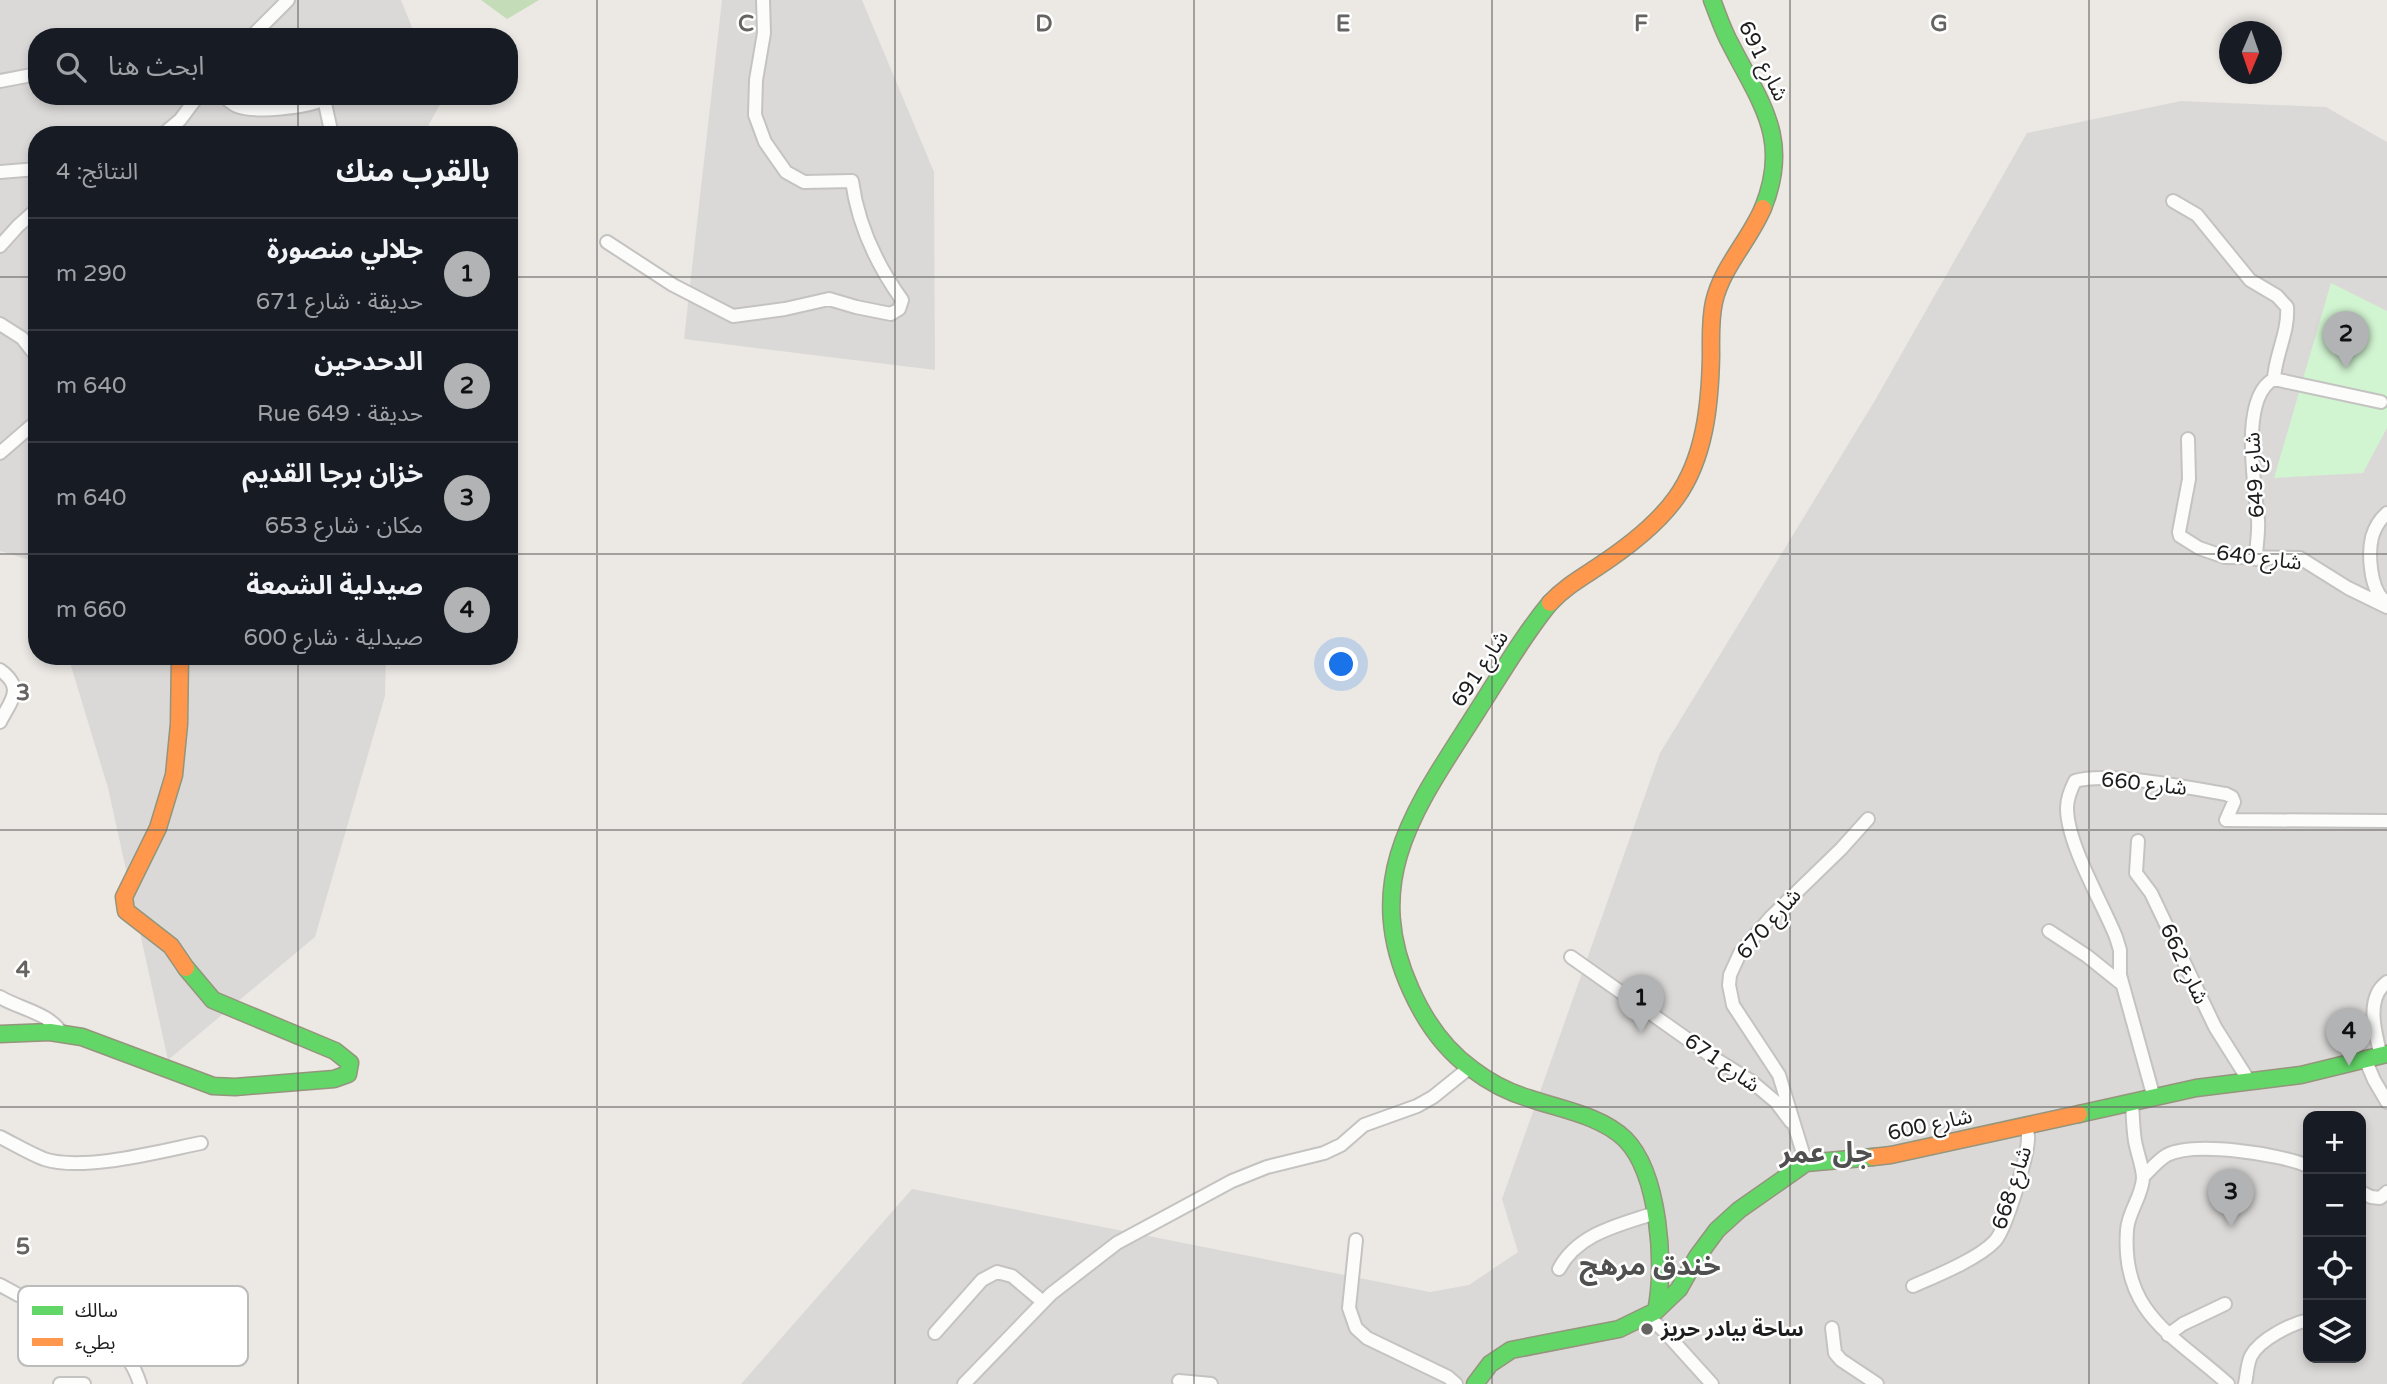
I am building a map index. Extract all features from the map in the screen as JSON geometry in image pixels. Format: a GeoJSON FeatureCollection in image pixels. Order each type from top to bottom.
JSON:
{"type":"FeatureCollection","features":[{"type":"Feature","properties":{"kind":"main road","name":"شارع 691"},"geometry":{"type":"LineString","coordinates":[[1652,1314],[1662,1283],[1655,1213],[1643,1167],[1634,1150],[1625,1138],[1577,1114],[1518,1095],[1489,1082],[1446,1047],[1433,1029],[1408,981],[1398,955],[1390,920],[1393,872],[1404,838],[1459,739],[1533,626],[1561,591],[1637,538],[1677,498],[1695,464],[1705,425],[1709,391],[1714,299],[1725,272],[1762,211],[1774,167],[1772,135],[1767,114],[1728,40],[1712,0]]}},
{"type":"Feature","properties":{"kind":"main road"},"geometry":{"type":"LineString","coordinates":[[0,1034],[24,1032],[82,1037],[213,1086],[235,1087],[334,1079],[348,1074],[350,1063],[335,1051],[213,1000],[196,982],[171,946],[126,911],[124,897],[127,888],[156,830],[171,789],[180,665]]}},
{"type":"Feature","properties":{"kind":"main road","name":"شارع 600"},"geometry":{"type":"LineString","coordinates":[[1475,1384],[1495,1358],[1511,1350],[1619,1329],[1652,1314],[1679,1289],[1697,1256],[1717,1230],[1739,1210],[1806,1163],[1891,1155],[2196,1088],[2301,1075],[2378,1057]]}},
{"type":"Feature","properties":{"kind":"street"},"geometry":{"type":"LineString","coordinates":[[260,28],[288,0]]}},
{"type":"Feature","properties":{"kind":"street"},"geometry":{"type":"LineString","coordinates":[[607,242],[673,285],[733,316],[785,309],[829,299],[891,314],[899,309],[902,300],[883,274],[872,248],[855,205],[852,181],[804,182],[786,172],[765,142],[755,116],[756,80],[764,33],[763,0]]}},
{"type":"Feature","properties":{"kind":"street"},"geometry":{"type":"LineString","coordinates":[[0,80],[28,75]]}},
{"type":"Feature","properties":{"kind":"street"},"geometry":{"type":"LineString","coordinates":[[173,126],[189,105]]}},
{"type":"Feature","properties":{"kind":"street"},"geometry":{"type":"LineString","coordinates":[[236,105],[253,108],[308,105]]}},
{"type":"Feature","properties":{"kind":"street"},"geometry":{"type":"LineString","coordinates":[[325,105],[329,126]]}},
{"type":"Feature","properties":{"kind":"street"},"geometry":{"type":"LineString","coordinates":[[0,172],[28,170]]}},
{"type":"Feature","properties":{"kind":"street","name":"شارع 649"},"geometry":{"type":"LineString","coordinates":[[2173,201],[2197,215],[2250,279],[2286,304],[2288,312],[2274,379],[2266,383],[2262,390],[2252,425],[2258,530],[2256,559]]}},
{"type":"Feature","properties":{"kind":"street"},"geometry":{"type":"LineString","coordinates":[[0,246],[28,217]]}},
{"type":"Feature","properties":{"kind":"street"},"geometry":{"type":"LineString","coordinates":[[0,324],[22,338],[28,346]]}},
{"type":"Feature","properties":{"kind":"street"},"geometry":{"type":"LineString","coordinates":[[2274,379],[2381,402]]}},
{"type":"Feature","properties":{"kind":"street"},"geometry":{"type":"LineString","coordinates":[[0,453],[28,429]]}},
{"type":"Feature","properties":{"kind":"street","name":"شارع 640"},"geometry":{"type":"LineString","coordinates":[[2188,439],[2189,480],[2179,534],[2199,548],[2239,559],[2300,558],[2385,603]]}},
{"type":"Feature","properties":{"kind":"street"},"geometry":{"type":"LineString","coordinates":[[2385,603],[2376,588],[2371,547],[2375,530],[2387,513]]}},
{"type":"Feature","properties":{"kind":"street"},"geometry":{"type":"LineString","coordinates":[[0,670],[10,677],[15,686],[14,694],[0,722]]}},
{"type":"Feature","properties":{"kind":"street","name":"شارع 660"},"geometry":{"type":"LineString","coordinates":[[2154,1098],[2119,968],[2120,950],[2078,853],[2071,828],[2067,807],[2075,781],[2091,778],[2139,781],[2226,794],[2232,797],[2234,802],[2226,820],[2387,821]]}},
{"type":"Feature","properties":{"kind":"street","name":"شارع 670"},"geometry":{"type":"LineString","coordinates":[[1806,1163],[1779,1075],[1733,1005],[1730,975],[1740,953],[1771,918],[1868,820]]}},
{"type":"Feature","properties":{"kind":"street","name":"شارع 662"},"geometry":{"type":"LineString","coordinates":[[2138,841],[2136,873],[2151,893],[2215,1027],[2249,1081]]}},
{"type":"Feature","properties":{"kind":"street"},"geometry":{"type":"LineString","coordinates":[[2049,931],[2123,984]]}},
{"type":"Feature","properties":{"kind":"street","name":"شارع 671"},"geometry":{"type":"LineString","coordinates":[[1571,957],[1751,1081],[1776,1102],[1797,1128]]}},
{"type":"Feature","properties":{"kind":"street"},"geometry":{"type":"LineString","coordinates":[[2387,982],[2381,986],[2374,999],[2378,1057],[2374,1080],[2387,1102]]}},
{"type":"Feature","properties":{"kind":"street"},"geometry":{"type":"LineString","coordinates":[[0,997],[48,1019],[62,1034]]}},
{"type":"Feature","properties":{"kind":"street"},"geometry":{"type":"LineString","coordinates":[[964,1384],[1042,1302],[1117,1243],[1161,1217],[1249,1174],[1333,1149],[1364,1125],[1417,1106],[1433,1097],[1469,1068]]}},
{"type":"Feature","properties":{"kind":"street"},"geometry":{"type":"LineString","coordinates":[[2132,1104],[2134,1140],[2143,1177],[2138,1200],[2127,1225],[2127,1255],[2135,1293],[2168,1335],[2228,1384]]}},
{"type":"Feature","properties":{"kind":"street","name":"شارع 668"},"geometry":{"type":"LineString","coordinates":[[1913,1286],[1944,1272],[1995,1240],[2003,1225],[2024,1157],[2028,1137],[2025,1126]]}},
{"type":"Feature","properties":{"kind":"street"},"geometry":{"type":"LineString","coordinates":[[0,1137],[46,1159],[78,1163],[137,1156],[201,1143]]}},
{"type":"Feature","properties":{"kind":"street"},"geometry":{"type":"LineString","coordinates":[[2143,1177],[2166,1156],[2181,1151],[2251,1151],[2303,1165]]}},
{"type":"Feature","properties":{"kind":"street"},"geometry":{"type":"LineString","coordinates":[[2366,1194],[2380,1198],[2387,1192]]}},
{"type":"Feature","properties":{"kind":"street"},"geometry":{"type":"LineString","coordinates":[[1559,1269],[1566,1255],[1595,1233],[1655,1213]]}},
{"type":"Feature","properties":{"kind":"street"},"geometry":{"type":"LineString","coordinates":[[1356,1240],[1349,1308],[1356,1328],[1375,1342],[1448,1377],[1456,1384]]}},
{"type":"Feature","properties":{"kind":"street"},"geometry":{"type":"LineString","coordinates":[[935,1333],[982,1280],[997,1272],[1012,1276],[1042,1302]]}},
{"type":"Feature","properties":{"kind":"street"},"geometry":{"type":"LineString","coordinates":[[0,1285],[18,1295]]}},
{"type":"Feature","properties":{"kind":"street"},"geometry":{"type":"LineString","coordinates":[[2168,1335],[2183,1324],[2225,1304]]}},
{"type":"Feature","properties":{"kind":"street"},"geometry":{"type":"LineString","coordinates":[[1652,1314],[1712,1384]]}},
{"type":"Feature","properties":{"kind":"street"},"geometry":{"type":"LineString","coordinates":[[2245,1384],[2251,1356],[2262,1343],[2281,1329],[2303,1322]]}},
{"type":"Feature","properties":{"kind":"street"},"geometry":{"type":"LineString","coordinates":[[1832,1328],[1835,1353],[1877,1384]]}},
{"type":"Feature","properties":{"kind":"street"},"geometry":{"type":"LineString","coordinates":[[132,1366],[140,1384]]}},
{"type":"Feature","properties":{"kind":"street"},"geometry":{"type":"LineString","coordinates":[[1179,1381],[1211,1384]]}},
{"type":"Feature","properties":{"kind":"street"},"geometry":{"type":"LineString","coordinates":[[60,1384],[84,1384]]}},
{"type":"Feature","properties":{"kind":"shaded area"},"geometry":{"type":"Polygon","coordinates":[[[0,0],[401,0],[412,28],[28,28],[28,105],[440,105],[428,126],[28,126],[28,560],[0,551],[0,0]]]}},
{"type":"Feature","properties":{"kind":"shaded area"},"geometry":{"type":"Polygon","coordinates":[[[722,0],[862,0],[934,172],[935,370],[684,339],[722,0]]]}},
{"type":"Feature","properties":{"kind":"shaded area"},"geometry":{"type":"Polygon","coordinates":[[[2181,101],[2326,107],[2387,142],[2387,1384],[741,1384],[912,1189],[1430,1292],[1469,1285],[1518,1252],[1502,1199],[1660,753],[1874,402],[2027,133],[2181,101]]]}},
{"type":"Feature","properties":{"kind":"shaded area"},"geometry":{"type":"Polygon","coordinates":[[[71,665],[386,665],[385,696],[315,937],[168,1060],[108,788],[71,665]]]}},
{"type":"Feature","properties":{"kind":"green space"},"geometry":{"type":"Polygon","coordinates":[[[481,0],[539,0],[507,19],[481,0]]]}},
{"type":"Feature","properties":{"kind":"green space"},"geometry":{"type":"Polygon","coordinates":[[[2331,283],[2387,311],[2387,428],[2363,473],[2274,478],[2331,283]]]}},
{"type":"Feature","properties":{"kind":"traffic: fast"},"geometry":{"type":"LineString","coordinates":[[1712,0],[1769,123],[1774,162],[1771,184],[1763,208]]}},
{"type":"Feature","properties":{"kind":"traffic: fast"},"geometry":{"type":"LineString","coordinates":[[1550,603],[1512,657],[1416,812],[1402,844],[1394,878],[1391,913],[1397,950],[1422,1013],[1436,1034],[1462,1061],[1506,1090],[1604,1124],[1625,1139],[1637,1154],[1646,1174],[1657,1221],[1660,1270],[1656,1311]]}},
{"type":"Feature","properties":{"kind":"traffic: fast"},"geometry":{"type":"LineString","coordinates":[[0,1034],[50,1032],[82,1037],[213,1086],[235,1087],[334,1079],[348,1074],[350,1063],[335,1051],[213,1000],[186,968]]}},
{"type":"Feature","properties":{"kind":"traffic: fast"},"geometry":{"type":"LineString","coordinates":[[2079,1114],[2196,1088],[2301,1075],[2387,1054]]}},
{"type":"Feature","properties":{"kind":"traffic: fast"},"geometry":{"type":"LineString","coordinates":[[1475,1384],[1490,1364],[1511,1350],[1619,1329],[1656,1311],[1679,1289],[1697,1257],[1717,1230],[1739,1210],[1806,1163],[1873,1157]]}},
{"type":"Feature","properties":{"kind":"traffic: slow"},"geometry":{"type":"LineString","coordinates":[[1550,603],[1566,588],[1618,553],[1650,527],[1668,508],[1686,482],[1700,448],[1707,411],[1714,302],[1723,277],[1763,208]]}},
{"type":"Feature","properties":{"kind":"traffic: slow"},"geometry":{"type":"LineString","coordinates":[[180,665],[179,724],[174,775],[158,828],[124,897],[126,911],[171,946],[186,968]]}},
{"type":"Feature","properties":{"kind":"traffic: slow"},"geometry":{"type":"LineString","coordinates":[[1873,1157],[2079,1114]]}},
{"type":"Feature","properties":{"kind":"place","name":"الدحدحين"},"geometry":{"type":"Point","coordinates":[2346,369]}},
{"type":"Feature","properties":{"kind":"place","name":"جلالي منصورة"},"geometry":{"type":"Point","coordinates":[1641,1033]}},
{"type":"Feature","properties":{"kind":"place","name":"صيدلية الشمعة"},"geometry":{"type":"Point","coordinates":[2349,1066]}},
{"type":"Feature","properties":{"kind":"place","name":"خزان برجا القديم"},"geometry":{"type":"Point","coordinates":[2231,1227]}},
{"type":"Feature","properties":{"kind":"place","name":"ساحة بيادر حريز"},"geometry":{"type":"Point","coordinates":[1647,1329]}},
{"type":"Feature","properties":{"kind":"district","name":"جل عمر"},"geometry":{"type":"Point","coordinates":[1826,1153]}},
{"type":"Feature","properties":{"kind":"district","name":"خندق مرهج"},"geometry":{"type":"Point","coordinates":[1650,1266]}}]}
